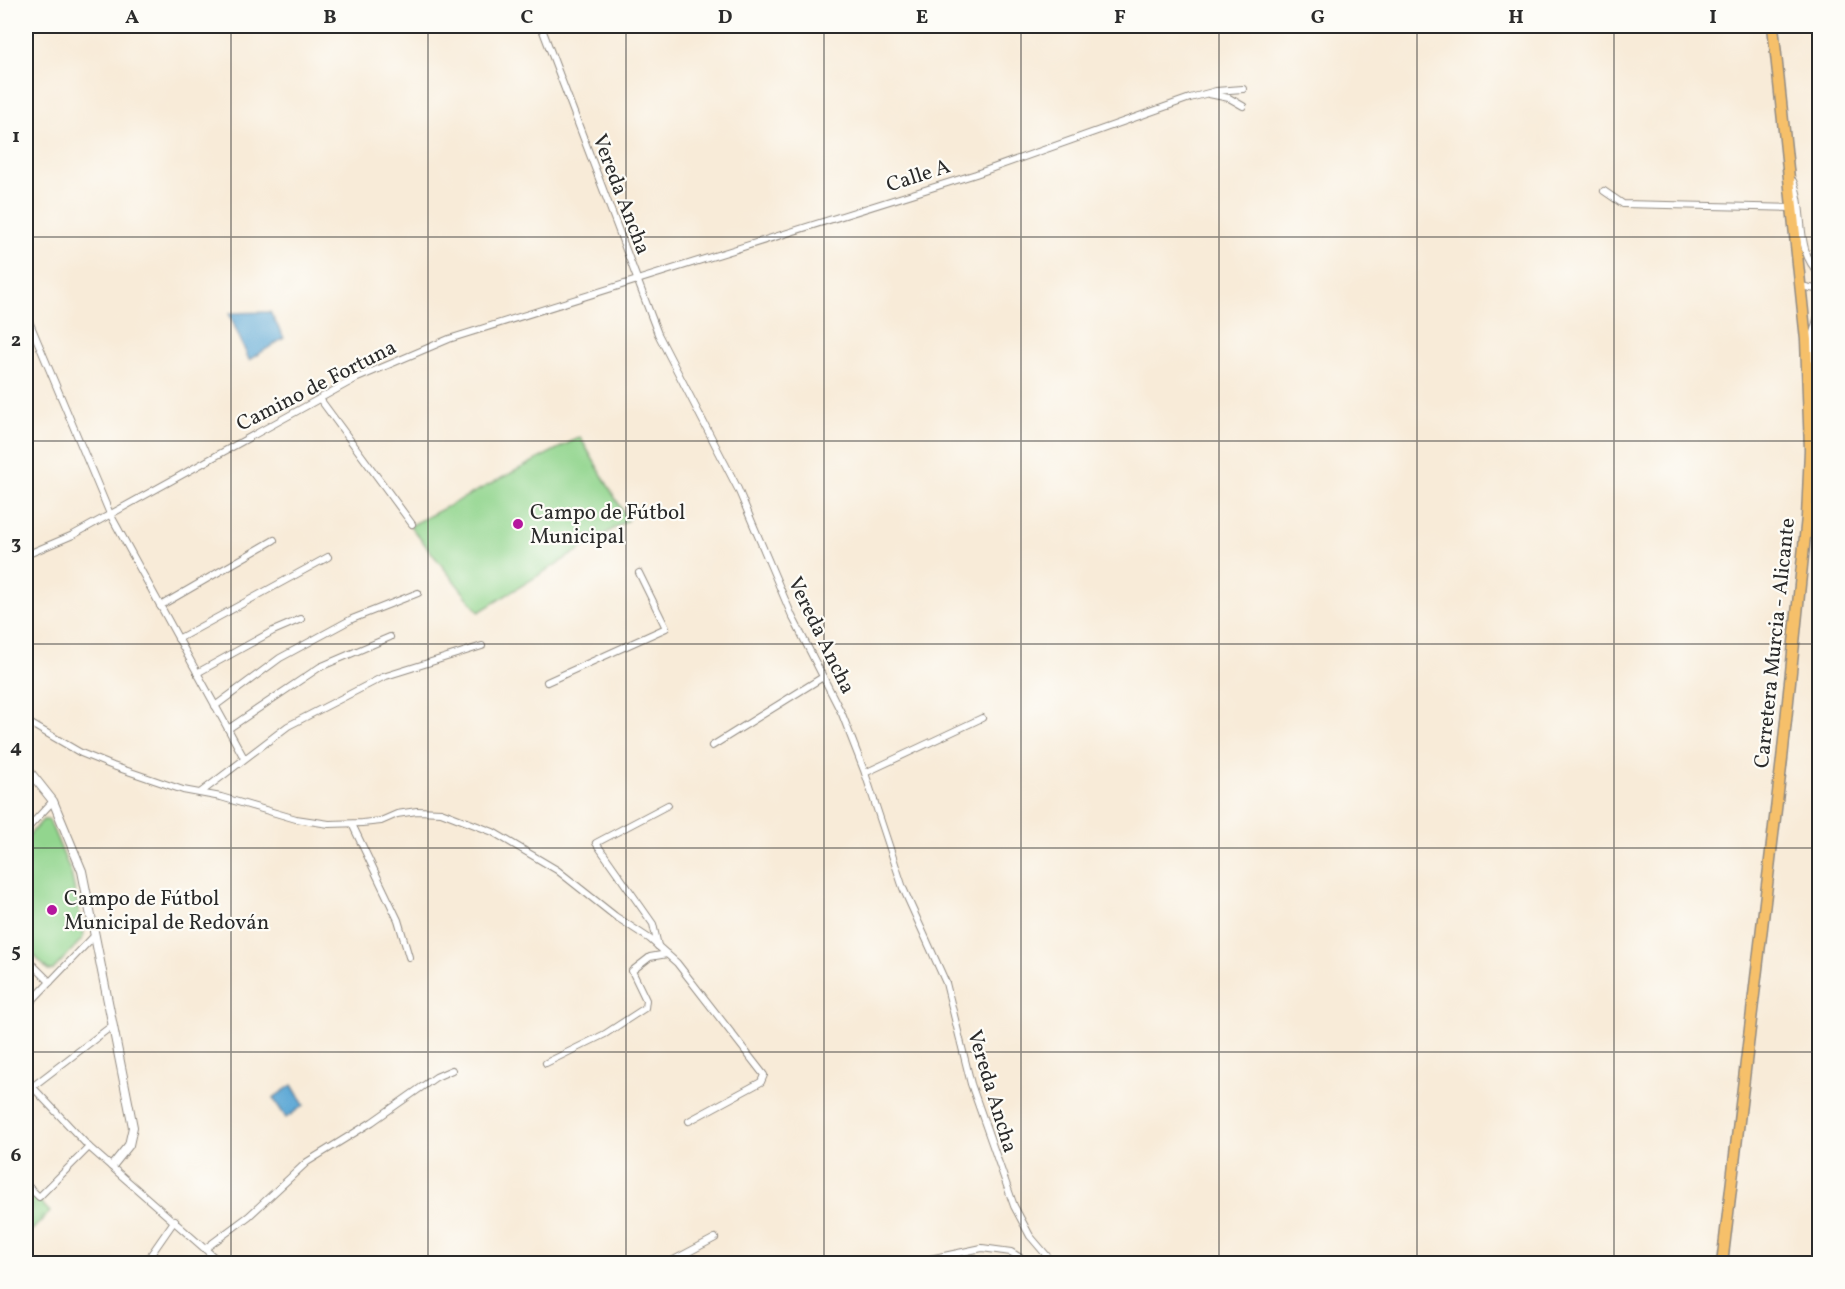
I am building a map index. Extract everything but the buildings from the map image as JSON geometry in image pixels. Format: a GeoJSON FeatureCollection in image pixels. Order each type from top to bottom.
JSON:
{"type":"FeatureCollection","features":[{"type":"Feature","properties":{"kind":"highway","name":"Carretera Murcia - Alicante"},"geometry":{"type":"LineString","coordinates":[[1722,1263],[1807,517],[1809,424],[1801,286],[1773,26]]}},
{"type":"Feature","properties":{"kind":"street","name":"Vereda Ancha"},"geometry":{"type":"LineString","coordinates":[[541,26],[658,334],[738,489],[792,616],[823,677],[865,773],[903,888],[946,983],[971,1084],[992,1148],[1022,1224],[1046,1261],[1054,1263]]}},
{"type":"Feature","properties":{"kind":"street","name":"Calle A"},"geometry":{"type":"LineString","coordinates":[[638,281],[976,174],[1206,94],[1243,88]]}},
{"type":"Feature","properties":{"kind":"street"},"geometry":{"type":"LineString","coordinates":[[1206,94],[1229,98],[1243,106]]}},
{"type":"Feature","properties":{"kind":"street"},"geometry":{"type":"LineString","coordinates":[[1790,176],[1798,192],[1808,259],[1820,274]]}},
{"type":"Feature","properties":{"kind":"street"},"geometry":{"type":"LineString","coordinates":[[1604,191],[1623,204],[1794,208]]}},
{"type":"Feature","properties":{"kind":"street","name":"Camino de Fortuna"},"geometry":{"type":"LineString","coordinates":[[26,555],[73,535],[356,379],[450,339],[638,281]]}},
{"type":"Feature","properties":{"kind":"street"},"geometry":{"type":"LineString","coordinates":[[1801,286],[1820,290]]}},
{"type":"Feature","properties":{"kind":"street"},"geometry":{"type":"LineString","coordinates":[[1809,424],[1813,399],[1813,333],[1820,309]]}},
{"type":"Feature","properties":{"kind":"street"},"geometry":{"type":"LineString","coordinates":[[26,314],[110,514],[244,758]]}},
{"type":"Feature","properties":{"kind":"street"},"geometry":{"type":"LineString","coordinates":[[320,399],[412,524]]}},
{"type":"Feature","properties":{"kind":"street"},"geometry":{"type":"LineString","coordinates":[[160,606],[274,540]]}},
{"type":"Feature","properties":{"kind":"street"},"geometry":{"type":"LineString","coordinates":[[178,639],[328,557]]}},
{"type":"Feature","properties":{"kind":"street"},"geometry":{"type":"LineString","coordinates":[[548,682],[666,628],[639,573]]}},
{"type":"Feature","properties":{"kind":"street"},"geometry":{"type":"LineString","coordinates":[[215,706],[280,658],[352,619],[418,593]]}},
{"type":"Feature","properties":{"kind":"street"},"geometry":{"type":"LineString","coordinates":[[197,673],[273,631],[301,619]]}},
{"type":"Feature","properties":{"kind":"street"},"geometry":{"type":"LineString","coordinates":[[228,729],[320,667],[390,637]]}},
{"type":"Feature","properties":{"kind":"street"},"geometry":{"type":"LineString","coordinates":[[200,793],[288,726],[383,677],[482,645]]}},
{"type":"Feature","properties":{"kind":"street"},"geometry":{"type":"LineString","coordinates":[[712,746],[823,677]]}},
{"type":"Feature","properties":{"kind":"street"},"geometry":{"type":"LineString","coordinates":[[865,773],[982,718]]}},
{"type":"Feature","properties":{"kind":"street"},"geometry":{"type":"LineString","coordinates":[[26,721],[81,753],[183,790],[296,819],[329,824],[352,824],[381,821],[397,814],[417,811],[441,812],[493,832],[557,870],[667,954],[692,980],[764,1075],[761,1082],[689,1121]]}},
{"type":"Feature","properties":{"kind":"street"},"geometry":{"type":"LineString","coordinates":[[26,767],[53,801],[82,871],[133,1127],[129,1145],[112,1166]]}},
{"type":"Feature","properties":{"kind":"street"},"geometry":{"type":"LineString","coordinates":[[26,830],[53,801]]}},
{"type":"Feature","properties":{"kind":"street"},"geometry":{"type":"LineString","coordinates":[[658,946],[653,924],[596,843],[668,805]]}},
{"type":"Feature","properties":{"kind":"street"},"geometry":{"type":"LineString","coordinates":[[352,824],[398,920],[409,957]]}},
{"type":"Feature","properties":{"kind":"street"},"geometry":{"type":"LineString","coordinates":[[26,1007],[95,935]]}},
{"type":"Feature","properties":{"kind":"street"},"geometry":{"type":"LineString","coordinates":[[546,1064],[605,1034],[645,1008],[646,1000],[632,971],[650,957],[667,954]]}},
{"type":"Feature","properties":{"kind":"street"},"geometry":{"type":"LineString","coordinates":[[26,958],[50,982]]}},
{"type":"Feature","properties":{"kind":"street"},"geometry":{"type":"LineString","coordinates":[[32,1087],[113,1025]]}},
{"type":"Feature","properties":{"kind":"street"},"geometry":{"type":"LineString","coordinates":[[206,1248],[249,1216],[307,1162],[372,1122],[436,1077],[452,1070]]}},
{"type":"Feature","properties":{"kind":"street"},"geometry":{"type":"LineString","coordinates":[[26,1080],[89,1147],[222,1263]]}},
{"type":"Feature","properties":{"kind":"street"},"geometry":{"type":"LineString","coordinates":[[26,1184],[39,1197],[89,1147]]}},
{"type":"Feature","properties":{"kind":"street"},"geometry":{"type":"LineString","coordinates":[[138,1263],[150,1256],[175,1220]]}},
{"type":"Feature","properties":{"kind":"street"},"geometry":{"type":"LineString","coordinates":[[666,1263],[715,1238]]}},
{"type":"Feature","properties":{"kind":"street"},"geometry":{"type":"LineString","coordinates":[[906,1263],[982,1248],[1011,1252],[1030,1263]]}},
{"type":"Feature","properties":{"kind":"green space","name":"Campo de Fútbol Municipal"},"geometry":{"type":"Polygon","coordinates":[[[580,437],[628,520],[479,612],[410,526],[580,437]]]}},
{"type":"Feature","properties":{"kind":"green space","name":"Campo de Fútbol Municipal de Redován"},"geometry":{"type":"Polygon","coordinates":[[[43,820],[49,820],[71,873],[84,934],[53,970],[48,970],[26,947],[26,838],[43,820]]]}},
{"type":"Feature","properties":{"kind":"green space"},"geometry":{"type":"Polygon","coordinates":[[[26,1187],[50,1212],[26,1236],[26,1187]]]}},
{"type":"Feature","properties":{"kind":"water"},"geometry":{"type":"Polygon","coordinates":[[[270,312],[284,338],[249,360],[229,313],[270,312]]]}},
{"type":"Feature","properties":{"kind":"water"},"geometry":{"type":"Polygon","coordinates":[[[292,1085],[304,1105],[286,1118],[273,1098],[292,1085]]]}},
{"type":"Feature","properties":{"kind":"place","name":"Campo de Fútbol Municipal"},"geometry":{"type":"Point","coordinates":[518,524]}},
{"type":"Feature","properties":{"kind":"place","name":"Campo de Fútbol Municipal de Redován"},"geometry":{"type":"Point","coordinates":[52,910]}}]}
